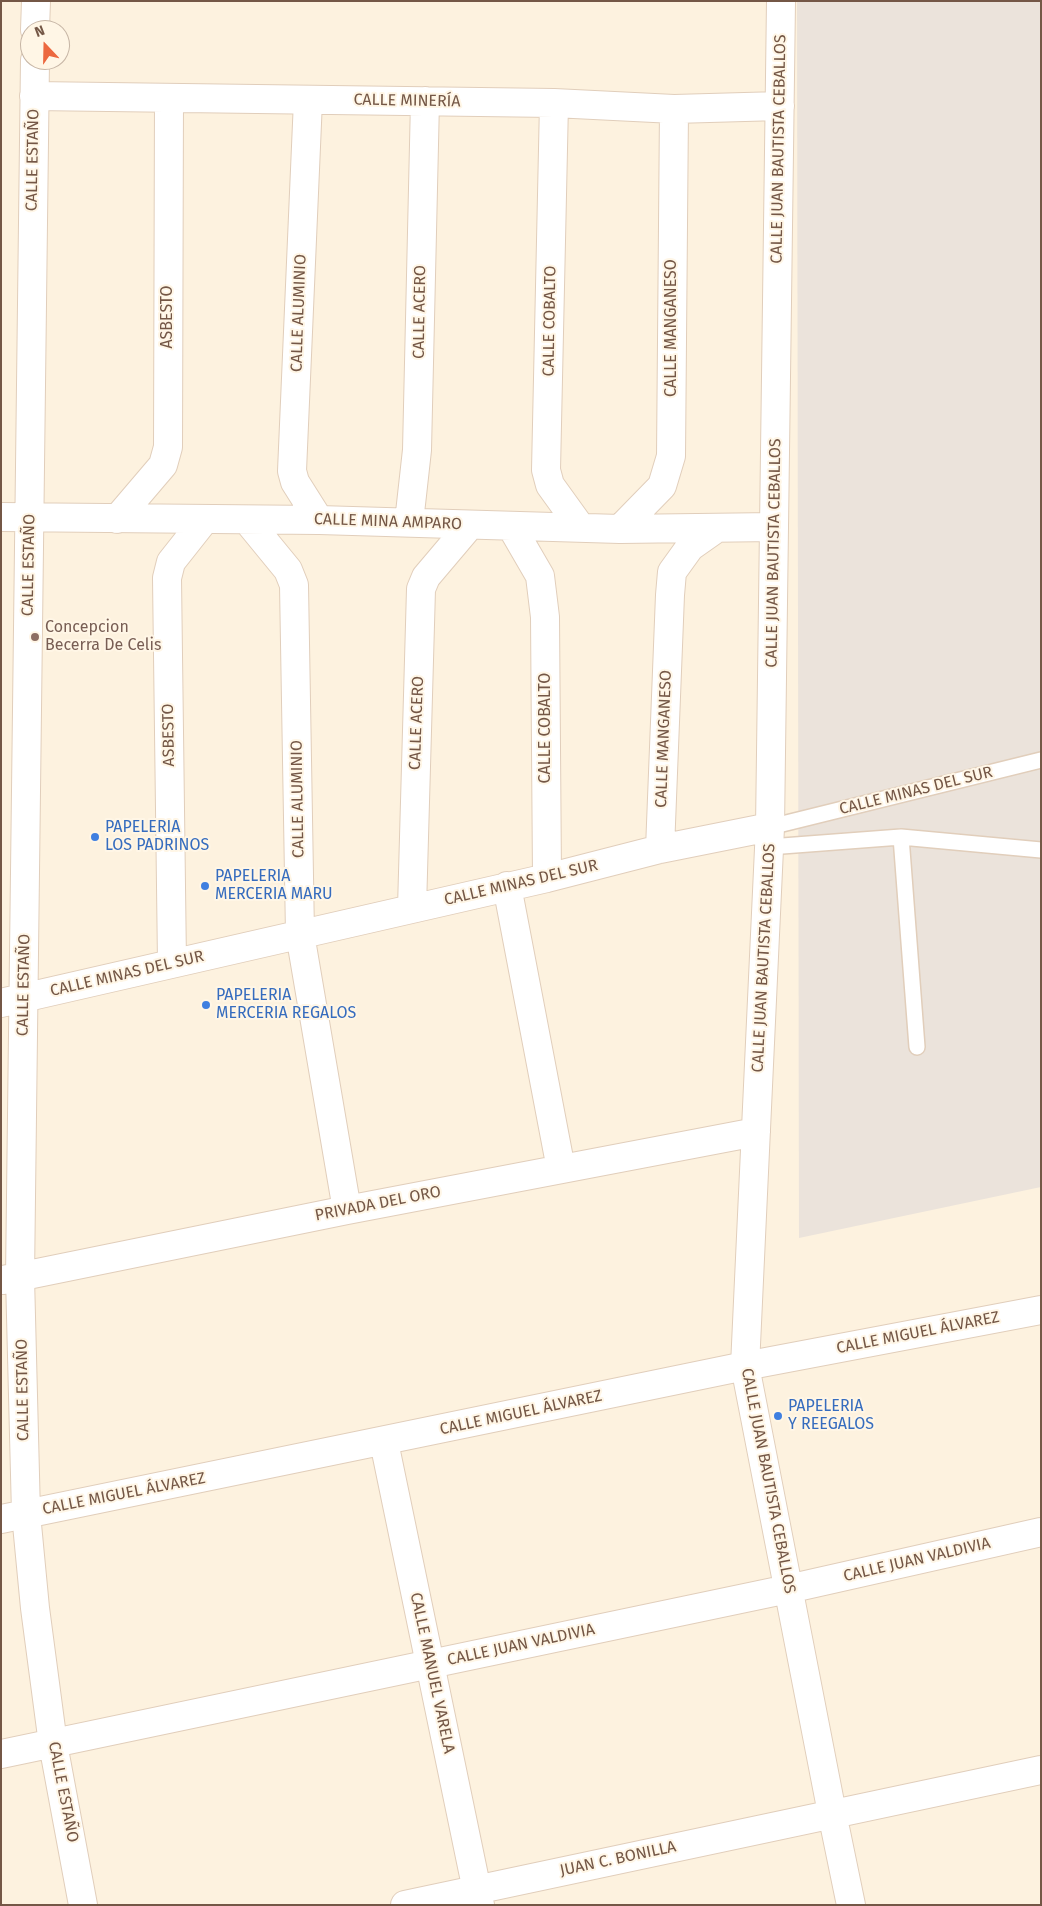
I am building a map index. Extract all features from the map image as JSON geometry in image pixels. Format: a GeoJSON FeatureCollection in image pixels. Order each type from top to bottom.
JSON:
{"type":"FeatureCollection","features":[{"type":"Feature","properties":{"kind":"street"},"geometry":{"type":"LineString","coordinates":[[35,20],[36,1]]}},
{"type":"Feature","properties":{"kind":"street","name":"CALLE JUAN BAUTISTA CEBALLOS"},"geometry":{"type":"LineString","coordinates":[[781,1],[770,837],[745,1366],[832,1813],[852,1905]]}},
{"type":"Feature","properties":{"kind":"street","name":"CALLE ESTAÑO"},"geometry":{"type":"LineString","coordinates":[[35,70],[29,517],[12,1000],[11,1279],[14,1517],[35,1608],[53,1744],[84,1905]]}},
{"type":"Feature","properties":{"kind":"street","name":"CALLE MINERÍA"},"geometry":{"type":"LineString","coordinates":[[34,96],[554,103],[674,109],[780,106]]}},
{"type":"Feature","properties":{"kind":"street","name":"ASBESTO"},"geometry":{"type":"LineString","coordinates":[[117,519],[163,464],[168,447],[169,98]]}},
{"type":"Feature","properties":{"kind":"street","name":"CALLE ALUMINIO"},"geometry":{"type":"LineString","coordinates":[[308,100],[292,471],[295,482],[319,520]]}},
{"type":"Feature","properties":{"kind":"street","name":"CALLE ACERO"},"geometry":{"type":"LineString","coordinates":[[409,522],[417,450],[425,102]]}},
{"type":"Feature","properties":{"kind":"street","name":"CALLE COBALTO"},"geometry":{"type":"LineString","coordinates":[[554,103],[546,470],[550,485],[581,528]]}},
{"type":"Feature","properties":{"kind":"street","name":"CALLE MANGANESO"},"geometry":{"type":"LineString","coordinates":[[620,529],[662,486],[671,456],[674,109]]}},
{"type":"Feature","properties":{"kind":"street","name":"CALLE MINA AMPARO"},"geometry":{"type":"LineString","coordinates":[[1,517],[319,520],[620,529],[774,527]]}},
{"type":"Feature","properties":{"kind":"street","name":"ASBESTO"},"geometry":{"type":"LineString","coordinates":[[172,963],[167,578],[171,562],[205,520]]}},
{"type":"Feature","properties":{"kind":"street","name":"CALLE ALUMINIO"},"geometry":{"type":"LineString","coordinates":[[247,520],[288,570],[294,586],[300,934],[347,1210]]}},
{"type":"Feature","properties":{"kind":"street","name":"CALLE ACERO"},"geometry":{"type":"LineString","coordinates":[[412,908],[421,589],[426,577],[470,525]]}},
{"type":"Feature","properties":{"kind":"street","name":"CALLE COBALTO"},"geometry":{"type":"LineString","coordinates":[[511,526],[540,576],[546,617],[547,878]]}},
{"type":"Feature","properties":{"kind":"street","name":"CALLE MANGANESO"},"geometry":{"type":"LineString","coordinates":[[660,849],[672,572],[690,547],[717,528]]}},
{"type":"Feature","properties":{"kind":"street","name":"CALLE MINAS DEL SUR"},"geometry":{"type":"LineString","coordinates":[[12,1000],[547,878],[660,849],[770,837]]}},
{"type":"Feature","properties":{"kind":"street"},"geometry":{"type":"LineString","coordinates":[[507,886],[560,1169]]}},
{"type":"Feature","properties":{"kind":"street","name":"PRIVADA DEL ORO"},"geometry":{"type":"LineString","coordinates":[[11,1279],[347,1210],[756,1132]]}},
{"type":"Feature","properties":{"kind":"street","name":"CALLE MIGUEL ÁLVAREZ"},"geometry":{"type":"LineString","coordinates":[[14,1517],[745,1366],[1041,1310]]}},
{"type":"Feature","properties":{"kind":"street","name":"CALLE MANUEL VARELA"},"geometry":{"type":"LineString","coordinates":[[384,1442],[479,1897]]}},
{"type":"Feature","properties":{"kind":"street","name":"CALLE JUAN VALDIVIA"},"geometry":{"type":"LineString","coordinates":[[1,1754],[788,1589],[1041,1532]]}},
{"type":"Feature","properties":{"kind":"street","name":"JUAN C. BONILLA"},"geometry":{"type":"LineString","coordinates":[[405,1905],[479,1897],[832,1813],[1041,1770]]}},
{"type":"Feature","properties":{"kind":"lane","name":"CALLE MINAS DEL SUR"},"geometry":{"type":"LineString","coordinates":[[770,837],[1041,760]]}},
{"type":"Feature","properties":{"kind":"lane"},"geometry":{"type":"LineString","coordinates":[[770,837],[901,837],[1041,850]]}},
{"type":"Feature","properties":{"kind":"lane"},"geometry":{"type":"LineString","coordinates":[[901,837],[917,1047]]}},
{"type":"Feature","properties":{"kind":"shaded area"},"geometry":{"type":"Polygon","coordinates":[[[797,1],[1041,1],[1041,1187],[799,1238],[797,1]]]}},
{"type":"Feature","properties":{"kind":"place","name":"Concepcion Becerra De Celis"},"geometry":{"type":"Point","coordinates":[35,637]}},
{"type":"Feature","properties":{"kind":"place","name":"PAPELERIA LOS PADRINOS"},"geometry":{"type":"Point","coordinates":[95,837]}},
{"type":"Feature","properties":{"kind":"place","name":"PAPELERIA MERCERIA MARU"},"geometry":{"type":"Point","coordinates":[205,886]}},
{"type":"Feature","properties":{"kind":"place","name":"PAPELERIA MERCERIA REGALOS"},"geometry":{"type":"Point","coordinates":[206,1005]}},
{"type":"Feature","properties":{"kind":"place","name":"PAPELERIA Y REEGALOS"},"geometry":{"type":"Point","coordinates":[778,1416]}}]}
